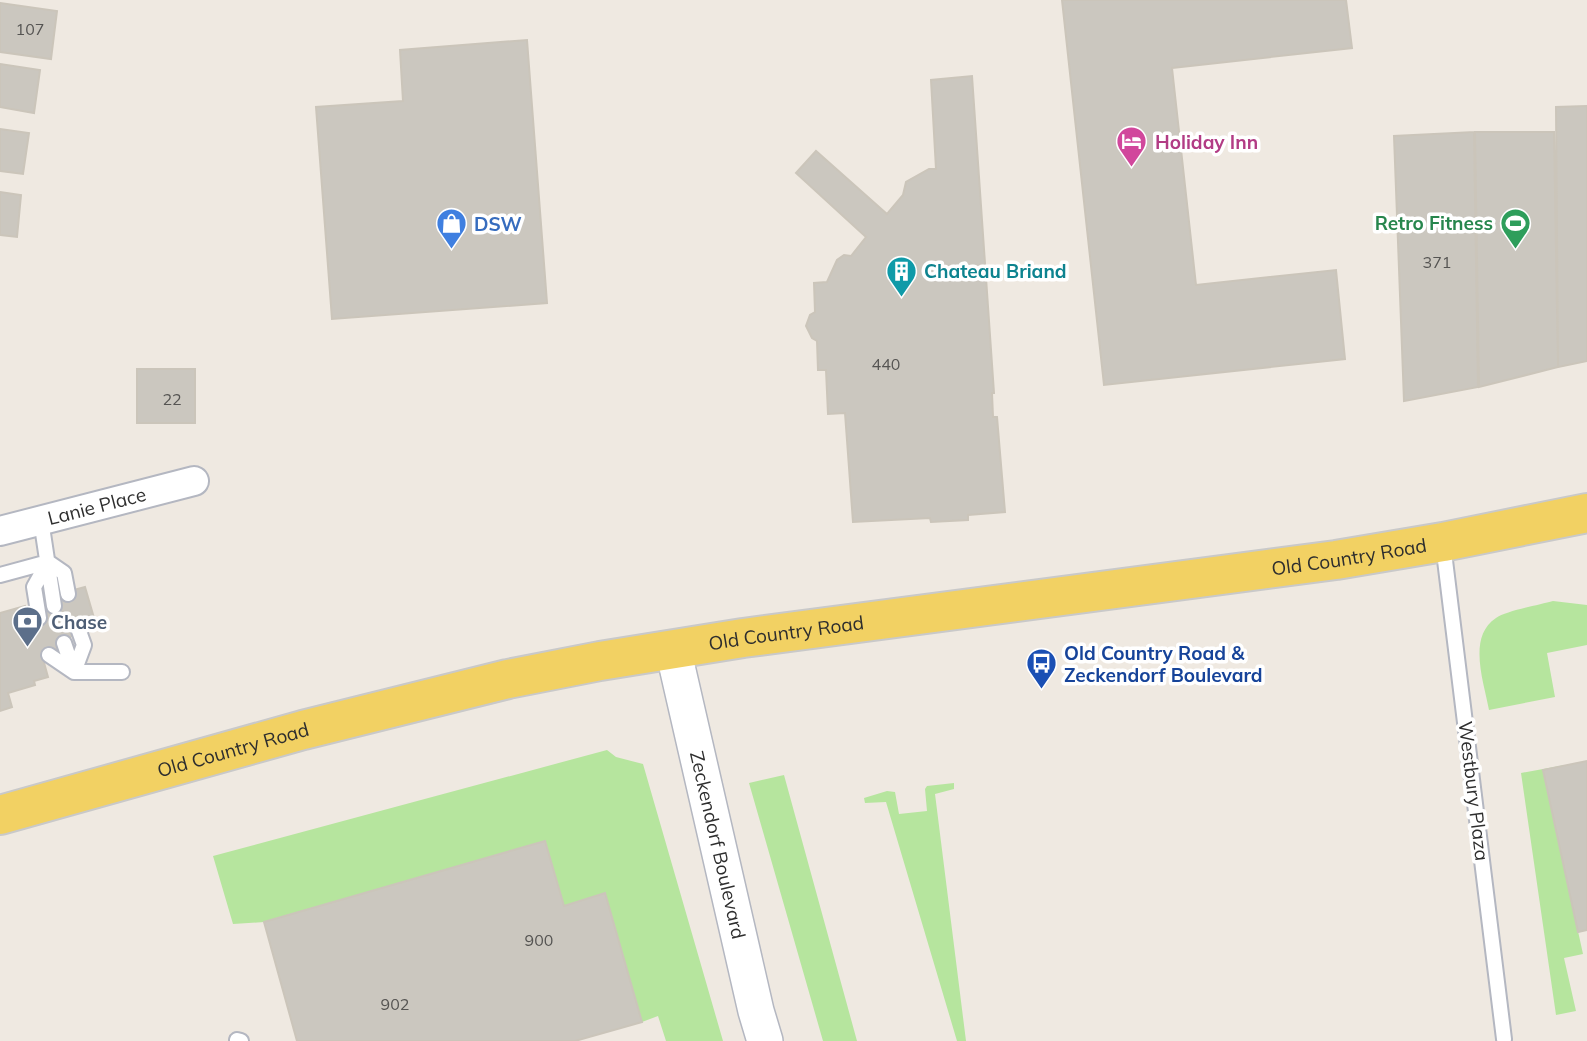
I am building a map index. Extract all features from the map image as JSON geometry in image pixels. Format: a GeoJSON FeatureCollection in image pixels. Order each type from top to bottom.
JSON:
{"type":"FeatureCollection","features":[{"type":"Feature","properties":{"kind":"main road","name":"Old Country Road"},"geometry":{"type":"LineString","coordinates":[[0,815],[303,730],[450,692],[576,665],[784,632],[1336,559],[1443,542],[1587,513]]}},
{"type":"Feature","properties":{"kind":"street","name":"Lanie Place"},"geometry":{"type":"LineString","coordinates":[[0,531],[194,481]]}},
{"type":"Feature","properties":{"kind":"street","name":"Zeckendorf Boulevard"},"geometry":{"type":"LineString","coordinates":[[673,649],[765,1041]]}},
{"type":"Feature","properties":{"kind":"lane"},"geometry":{"type":"LineString","coordinates":[[41,520],[54,606]]}},
{"type":"Feature","properties":{"kind":"lane","name":"Westbury Plaza"},"geometry":{"type":"LineString","coordinates":[[1443,542],[1504,1039]]}},
{"type":"Feature","properties":{"kind":"lane"},"geometry":{"type":"LineString","coordinates":[[38,618],[34,587],[48,562]]}},
{"type":"Feature","properties":{"kind":"lane"},"geometry":{"type":"LineString","coordinates":[[0,575],[48,562],[64,573],[68,594]]}},
{"type":"Feature","properties":{"kind":"lane"},"geometry":{"type":"LineString","coordinates":[[74,672],[84,645],[79,631]]}},
{"type":"Feature","properties":{"kind":"lane"},"geometry":{"type":"LineString","coordinates":[[64,643],[74,672]]}},
{"type":"Feature","properties":{"kind":"lane"},"geometry":{"type":"LineString","coordinates":[[49,655],[74,672],[122,672]]}},
{"type":"Feature","properties":{"kind":"green space"},"geometry":{"type":"Polygon","coordinates":[[[1553,601],[1587,605],[1587,645],[1547,653],[1555,697],[1489,710],[1480,661],[1482,636],[1487,626],[1507,613],[1553,601]]]}},
{"type":"Feature","properties":{"kind":"green space"},"geometry":{"type":"Polygon","coordinates":[[[607,750],[616,757],[643,764],[723,1041],[666,1041],[658,1016],[642,1022],[605,894],[564,906],[541,843],[264,922],[233,924],[213,856],[607,750]]]}},
{"type":"Feature","properties":{"kind":"green space"},"geometry":{"type":"Polygon","coordinates":[[[1565,765],[1549,799],[1583,954],[1564,958],[1576,1011],[1556,1015],[1521,773],[1565,765]]]}},
{"type":"Feature","properties":{"kind":"green space"},"geometry":{"type":"Polygon","coordinates":[[[784,775],[857,1041],[823,1041],[749,783],[784,775]]]}},
{"type":"Feature","properties":{"kind":"green space"},"geometry":{"type":"Polygon","coordinates":[[[954,783],[954,789],[935,794],[966,1041],[957,1041],[886,802],[865,803],[864,798],[887,791],[895,792],[899,814],[927,811],[927,786],[954,783]]]}},
{"type":"Feature","properties":{"kind":"building","name":"Holiday Inn"},"geometry":{"type":"Polygon","coordinates":[[[1062,0],[1346,0],[1352,48],[1172,68],[1196,285],[1336,270],[1345,359],[1104,385],[1062,0]]]}},
{"type":"Feature","properties":{"kind":"building"},"geometry":{"type":"Polygon","coordinates":[[[0,3],[57,11],[51,59],[0,52],[0,3]]]}},
{"type":"Feature","properties":{"kind":"building"},"geometry":{"type":"Polygon","coordinates":[[[527,40],[547,303],[332,319],[316,107],[403,101],[400,50],[527,40]]]}},
{"type":"Feature","properties":{"kind":"building"},"geometry":{"type":"Polygon","coordinates":[[[0,64],[40,70],[34,113],[0,107],[0,64]]]}},
{"type":"Feature","properties":{"kind":"building","name":"Chateau Briand"},"geometry":{"type":"Polygon","coordinates":[[[972,76],[994,393],[993,417],[997,417],[1005,512],[968,515],[968,520],[931,522],[930,518],[853,522],[845,413],[828,414],[826,370],[818,370],[817,341],[812,338],[806,326],[810,315],[815,312],[814,283],[827,282],[837,260],[844,255],[851,256],[866,237],[796,173],[816,151],[887,214],[903,195],[906,182],[929,169],[936,169],[931,80],[972,76]]]}},
{"type":"Feature","properties":{"kind":"building"},"geometry":{"type":"Polygon","coordinates":[[[1587,106],[1587,361],[1558,367],[1556,107],[1587,106]]]}},
{"type":"Feature","properties":{"kind":"building"},"geometry":{"type":"Polygon","coordinates":[[[0,129],[29,133],[23,174],[0,171],[0,129]]]}},
{"type":"Feature","properties":{"kind":"building"},"geometry":{"type":"Polygon","coordinates":[[[1474,132],[1478,387],[1404,401],[1394,136],[1474,132]]]}},
{"type":"Feature","properties":{"kind":"building","name":"Retro Fitness"},"geometry":{"type":"Polygon","coordinates":[[[1475,132],[1554,132],[1558,367],[1479,387],[1475,132]]]}},
{"type":"Feature","properties":{"kind":"building"},"geometry":{"type":"Polygon","coordinates":[[[0,192],[21,195],[17,237],[0,235],[0,192]]]}},
{"type":"Feature","properties":{"kind":"building"},"geometry":{"type":"Polygon","coordinates":[[[137,369],[195,369],[195,423],[137,423],[137,369]]]}},
{"type":"Feature","properties":{"kind":"building","name":"Chase"},"geometry":{"type":"Polygon","coordinates":[[[85,587],[94,618],[43,659],[48,677],[34,681],[35,685],[8,693],[12,707],[0,711],[0,613],[25,606],[31,625],[74,590],[85,587]]]}},
{"type":"Feature","properties":{"kind":"building"},"geometry":{"type":"Polygon","coordinates":[[[1587,761],[1587,930],[1578,932],[1543,770],[1587,761]]]}},
{"type":"Feature","properties":{"kind":"building"},"geometry":{"type":"Polygon","coordinates":[[[545,841],[564,906],[605,893],[642,1022],[575,1041],[297,1041],[264,922],[545,841]]]}},
{"type":"Feature","properties":{"kind":"place","name":"Holiday Inn"},"geometry":{"type":"Point","coordinates":[1132,169]}},
{"type":"Feature","properties":{"kind":"place","name":"Retro Fitness"},"geometry":{"type":"Point","coordinates":[1516,250]}},
{"type":"Feature","properties":{"kind":"place","name":"DSW"},"geometry":{"type":"Point","coordinates":[451,251]}},
{"type":"Feature","properties":{"kind":"place","name":"Chateau Briand"},"geometry":{"type":"Point","coordinates":[901,298]}},
{"type":"Feature","properties":{"kind":"place","name":"Chase"},"geometry":{"type":"Point","coordinates":[28,649]}},
{"type":"Feature","properties":{"kind":"place","name":"Old Country Road & Zeckendorf Boulevard"},"geometry":{"type":"Point","coordinates":[1041,691]}}]}
